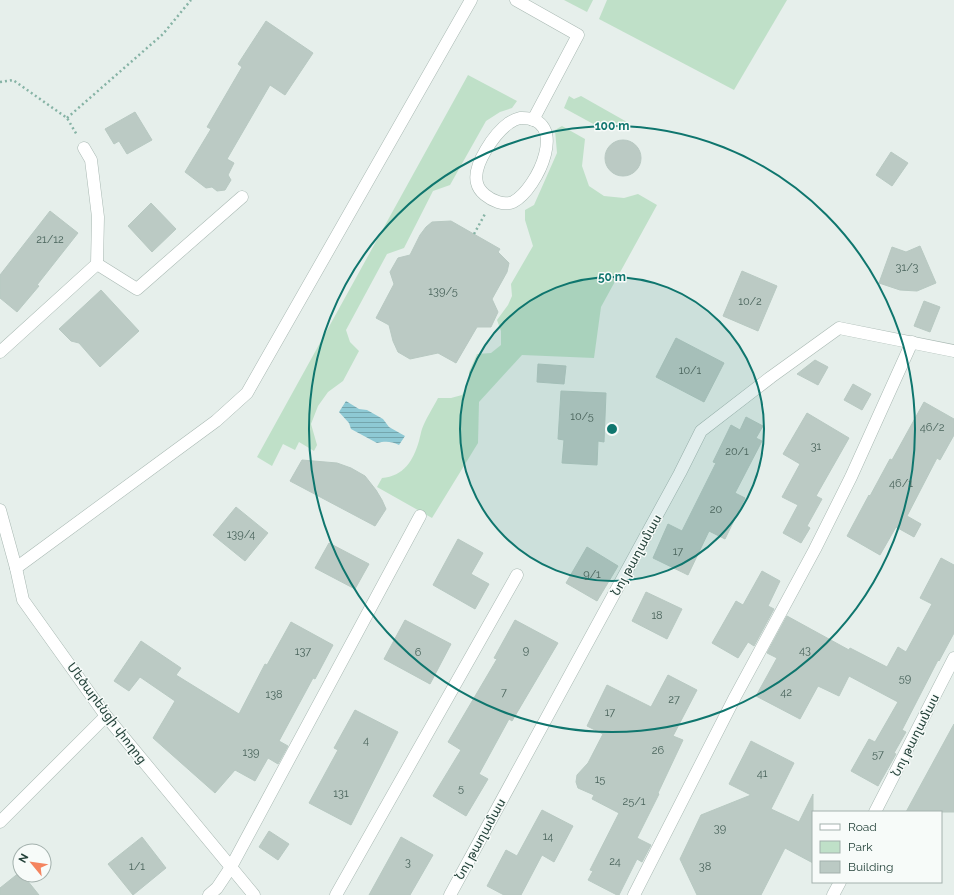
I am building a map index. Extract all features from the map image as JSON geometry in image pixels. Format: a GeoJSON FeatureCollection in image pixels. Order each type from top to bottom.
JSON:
{"type":"FeatureCollection","features":[{"type":"Feature","properties":{"kind":"street"},"geometry":{"type":"LineString","coordinates":[[16,568],[216,421],[247,393],[471,0]]}},
{"type":"Feature","properties":{"kind":"street"},"geometry":{"type":"LineString","coordinates":[[516,0],[578,35],[533,120]]}},
{"type":"Feature","properties":{"kind":"street"},"geometry":{"type":"LineString","coordinates":[[520,118],[533,120],[544,129],[547,137],[547,148],[543,161],[528,187],[520,197],[512,202],[504,204],[492,200],[480,190],[476,182],[480,163],[493,140],[510,122],[520,118]]}},
{"type":"Feature","properties":{"kind":"street"},"geometry":{"type":"LineString","coordinates":[[0,352],[97,264],[98,217],[91,160],[84,148]]}},
{"type":"Feature","properties":{"kind":"street"},"geometry":{"type":"LineString","coordinates":[[97,264],[137,289],[242,197]]}},
{"type":"Feature","properties":{"kind":"street","name":"Նոյ թաղամաս"},"geometry":{"type":"LineString","coordinates":[[450,895],[680,473],[701,431],[770,377],[839,328],[954,351]]}},
{"type":"Feature","properties":{"kind":"street"},"geometry":{"type":"LineString","coordinates":[[634,895],[734,697],[815,549],[851,477],[912,342]]}},
{"type":"Feature","properties":{"kind":"street","name":"Մեծարենցի փողոց"},"geometry":{"type":"LineString","coordinates":[[0,510],[23,600],[106,716],[254,895]]}},
{"type":"Feature","properties":{"kind":"street"},"geometry":{"type":"LineString","coordinates":[[209,895],[217,888],[231,867],[420,516]]}},
{"type":"Feature","properties":{"kind":"street"},"geometry":{"type":"LineString","coordinates":[[336,895],[517,575]]}},
{"type":"Feature","properties":{"kind":"street","name":"Նոյ թաղամաս"},"geometry":{"type":"LineString","coordinates":[[876,811],[954,658]]}},
{"type":"Feature","properties":{"kind":"street"},"geometry":{"type":"LineString","coordinates":[[0,822],[106,716]]}},
{"type":"Feature","properties":{"kind":"street"},"geometry":{"type":"LineString","coordinates":[[833,895],[839,883]]}},
{"type":"Feature","properties":{"kind":"path"},"geometry":{"type":"LineString","coordinates":[[0,82],[13,80],[67,118],[163,34],[191,0]]}},
{"type":"Feature","properties":{"kind":"path"},"geometry":{"type":"LineString","coordinates":[[474,234],[486,213]]}},
{"type":"Feature","properties":{"kind":"green space"},"geometry":{"type":"Polygon","coordinates":[[[564,0],[593,0],[587,12],[564,0]]]}},
{"type":"Feature","properties":{"kind":"green space"},"geometry":{"type":"Polygon","coordinates":[[[607,0],[787,0],[734,90],[599,19],[607,0]]]}},
{"type":"Feature","properties":{"kind":"green space"},"geometry":{"type":"Polygon","coordinates":[[[468,75],[517,101],[512,108],[500,112],[486,121],[450,185],[433,191],[404,248],[387,254],[346,330],[350,342],[359,351],[343,381],[328,392],[318,406],[311,424],[317,445],[314,451],[299,442],[295,450],[283,444],[272,466],[257,457],[468,75]]]}},
{"type":"Feature","properties":{"kind":"green space"},"geometry":{"type":"Polygon","coordinates":[[[569,96],[574,99],[581,96],[627,122],[597,126],[564,108],[569,96]]]}},
{"type":"Feature","properties":{"kind":"green space"},"geometry":{"type":"Polygon","coordinates":[[[562,126],[585,139],[582,166],[589,186],[604,196],[624,198],[638,194],[657,205],[601,307],[594,358],[522,355],[479,402],[478,443],[432,518],[377,487],[382,478],[390,477],[402,471],[410,461],[417,448],[424,425],[438,398],[451,398],[462,395],[469,382],[469,372],[477,354],[491,353],[501,345],[501,331],[497,320],[508,305],[512,296],[511,284],[533,246],[525,220],[525,210],[534,205],[557,153],[555,130],[562,126]]]}},
{"type":"Feature","properties":{"kind":"water"},"geometry":{"type":"Polygon","coordinates":[[[346,401],[359,409],[367,410],[383,419],[389,427],[405,436],[399,445],[388,442],[377,443],[351,429],[349,423],[339,412],[346,401]]]}},
{"type":"Feature","properties":{"kind":"building"},"geometry":{"type":"Polygon","coordinates":[[[266,21],[313,53],[285,95],[270,85],[227,159],[234,163],[228,175],[231,180],[225,190],[217,191],[212,187],[206,188],[185,172],[211,129],[207,127],[242,67],[238,64],[266,21]]]}},
{"type":"Feature","properties":{"kind":"building"},"geometry":{"type":"Polygon","coordinates":[[[135,112],[152,140],[127,154],[119,141],[114,144],[105,129],[135,112]]]}},
{"type":"Feature","properties":{"kind":"building"},"geometry":{"type":"Polygon","coordinates":[[[627,140],[636,145],[640,151],[640,165],[636,171],[627,176],[619,176],[610,171],[606,165],[605,154],[610,145],[616,141],[627,140]]]}},
{"type":"Feature","properties":{"kind":"building"},"geometry":{"type":"Polygon","coordinates":[[[891,152],[908,163],[892,186],[876,175],[891,152]]]}},
{"type":"Feature","properties":{"kind":"building"},"geometry":{"type":"Polygon","coordinates":[[[151,203],[176,229],[152,252],[128,226],[151,203]]]}},
{"type":"Feature","properties":{"kind":"building"},"geometry":{"type":"Polygon","coordinates":[[[50,211],[78,233],[37,285],[39,286],[17,312],[0,298],[0,275],[50,211]]]}},
{"type":"Feature","properties":{"kind":"building"},"geometry":{"type":"Polygon","coordinates":[[[451,221],[500,249],[498,252],[509,263],[507,272],[492,299],[498,312],[491,327],[477,327],[456,363],[438,353],[410,359],[398,352],[393,341],[389,325],[376,318],[394,284],[390,272],[398,258],[410,255],[420,235],[432,222],[451,221]]]}},
{"type":"Feature","properties":{"kind":"building"},"geometry":{"type":"Polygon","coordinates":[[[920,246],[936,283],[917,291],[900,290],[879,283],[892,247],[906,252],[920,246]]]}},
{"type":"Feature","properties":{"kind":"building"},"geometry":{"type":"Polygon","coordinates":[[[742,271],[777,286],[758,331],[723,316],[742,271]]]}},
{"type":"Feature","properties":{"kind":"building"},"geometry":{"type":"Polygon","coordinates":[[[101,290],[139,331],[100,367],[79,343],[71,341],[59,329],[101,290]]]}},
{"type":"Feature","properties":{"kind":"building"},"geometry":{"type":"Polygon","coordinates":[[[924,301],[940,307],[930,332],[914,326],[924,301]]]}},
{"type":"Feature","properties":{"kind":"building"},"geometry":{"type":"Polygon","coordinates":[[[676,338],[724,363],[704,402],[656,377],[676,338]]]}},
{"type":"Feature","properties":{"kind":"building"},"geometry":{"type":"Polygon","coordinates":[[[815,360],[828,367],[818,385],[797,374],[815,360]]]}},
{"type":"Feature","properties":{"kind":"building"},"geometry":{"type":"Polygon","coordinates":[[[538,364],[566,366],[564,384],[537,382],[538,364]]]}},
{"type":"Feature","properties":{"kind":"building"},"geometry":{"type":"Polygon","coordinates":[[[853,384],[871,394],[862,410],[844,400],[853,384]]]}},
{"type":"Feature","properties":{"kind":"building"},"geometry":{"type":"Polygon","coordinates":[[[561,391],[606,393],[604,442],[598,441],[597,465],[562,463],[564,440],[558,439],[561,391]]]}},
{"type":"Feature","properties":{"kind":"building"},"geometry":{"type":"Polygon","coordinates":[[[924,402],[954,419],[954,435],[940,460],[937,458],[907,516],[921,524],[914,537],[896,527],[880,555],[847,536],[869,495],[870,496],[890,459],[892,460],[924,402]]]}},
{"type":"Feature","properties":{"kind":"building"},"geometry":{"type":"Polygon","coordinates":[[[807,413],[849,438],[816,496],[822,499],[807,526],[810,528],[801,543],[783,533],[798,505],[782,497],[800,464],[783,454],[807,413]]]}},
{"type":"Feature","properties":{"kind":"building"},"geometry":{"type":"Polygon","coordinates":[[[746,417],[763,426],[756,438],[762,441],[735,493],[745,498],[725,539],[709,531],[688,575],[653,558],[668,524],[682,531],[716,463],[713,462],[731,425],[740,430],[746,417]]]}},
{"type":"Feature","properties":{"kind":"building"},"geometry":{"type":"Polygon","coordinates":[[[302,460],[337,463],[351,468],[365,476],[376,490],[386,509],[375,526],[290,481],[302,460]]]}},
{"type":"Feature","properties":{"kind":"building"},"geometry":{"type":"Polygon","coordinates":[[[236,507],[268,533],[245,561],[213,535],[236,507]]]}},
{"type":"Feature","properties":{"kind":"building"},"geometry":{"type":"Polygon","coordinates":[[[458,539],[483,553],[471,574],[489,584],[475,609],[433,585],[458,539]]]}},
{"type":"Feature","properties":{"kind":"building"},"geometry":{"type":"Polygon","coordinates":[[[329,543],[369,564],[355,589],[315,568],[329,543]]]}},
{"type":"Feature","properties":{"kind":"building"},"geometry":{"type":"Polygon","coordinates":[[[587,547],[618,566],[597,601],[566,583],[587,547]]]}},
{"type":"Feature","properties":{"kind":"building"},"geometry":{"type":"Polygon","coordinates":[[[941,558],[954,565],[954,633],[939,661],[938,660],[902,730],[906,732],[894,753],[896,754],[878,786],[851,771],[869,739],[875,742],[898,702],[849,676],[839,696],[818,686],[800,719],[756,696],[777,658],[767,653],[787,616],[849,650],[850,648],[887,667],[898,647],[906,652],[932,604],[920,598],[941,558]]]}},
{"type":"Feature","properties":{"kind":"building"},"geometry":{"type":"Polygon","coordinates":[[[762,571],[780,581],[768,606],[774,609],[754,646],[748,642],[738,658],[712,643],[736,601],[743,605],[762,571]]]}},
{"type":"Feature","properties":{"kind":"building"},"geometry":{"type":"Polygon","coordinates":[[[646,592],[682,609],[667,639],[632,621],[646,592]]]}},
{"type":"Feature","properties":{"kind":"building"},"geometry":{"type":"Polygon","coordinates":[[[405,620],[451,644],[430,684],[384,659],[405,620]]]}},
{"type":"Feature","properties":{"kind":"building"},"geometry":{"type":"Polygon","coordinates":[[[515,620],[558,643],[512,721],[509,719],[479,774],[488,779],[466,816],[433,796],[461,750],[448,742],[497,659],[494,658],[515,620]]]}},
{"type":"Feature","properties":{"kind":"building"},"geometry":{"type":"Polygon","coordinates":[[[291,622],[333,645],[315,679],[313,678],[279,741],[288,746],[278,764],[268,758],[255,781],[235,770],[215,793],[153,738],[175,701],[140,677],[129,691],[114,681],[141,641],[181,668],[176,675],[239,714],[265,664],[267,665],[291,622]]]}},
{"type":"Feature","properties":{"kind":"building"},"geometry":{"type":"Polygon","coordinates":[[[668,675],[697,690],[673,736],[683,740],[658,793],[659,794],[637,838],[651,845],[642,862],[637,859],[619,895],[617,895],[588,880],[593,871],[590,870],[619,813],[592,799],[594,795],[578,788],[576,782],[577,775],[588,763],[603,734],[587,726],[607,685],[651,707],[668,675]]]}},
{"type":"Feature","properties":{"kind":"building"},"geometry":{"type":"Polygon","coordinates":[[[355,710],[398,732],[351,825],[309,803],[338,750],[334,748],[355,710]]]}},
{"type":"Feature","properties":{"kind":"building"},"geometry":{"type":"Polygon","coordinates":[[[954,724],[954,812],[907,811],[954,724]]]}},
{"type":"Feature","properties":{"kind":"building"},"geometry":{"type":"Polygon","coordinates":[[[751,741],[794,763],[771,809],[799,822],[813,794],[812,862],[785,848],[761,895],[697,895],[680,859],[701,815],[751,795],[729,784],[751,741]]]}},
{"type":"Feature","properties":{"kind":"building"},"geometry":{"type":"Polygon","coordinates":[[[542,810],[573,826],[554,862],[542,855],[521,895],[504,895],[487,886],[506,850],[517,856],[542,810]]]}},
{"type":"Feature","properties":{"kind":"building"},"geometry":{"type":"Polygon","coordinates":[[[269,831],[289,844],[278,860],[259,847],[269,831]]]}},
{"type":"Feature","properties":{"kind":"building"},"geometry":{"type":"Polygon","coordinates":[[[142,837],[166,868],[133,895],[108,864],[142,837]]]}},
{"type":"Feature","properties":{"kind":"building"},"geometry":{"type":"Polygon","coordinates":[[[401,837],[433,855],[410,895],[369,895],[401,837]]]}},
{"type":"Feature","properties":{"kind":"building"},"geometry":{"type":"Polygon","coordinates":[[[12,878],[12,883],[29,883],[39,895],[0,895],[0,888],[12,878]]]}}]}
